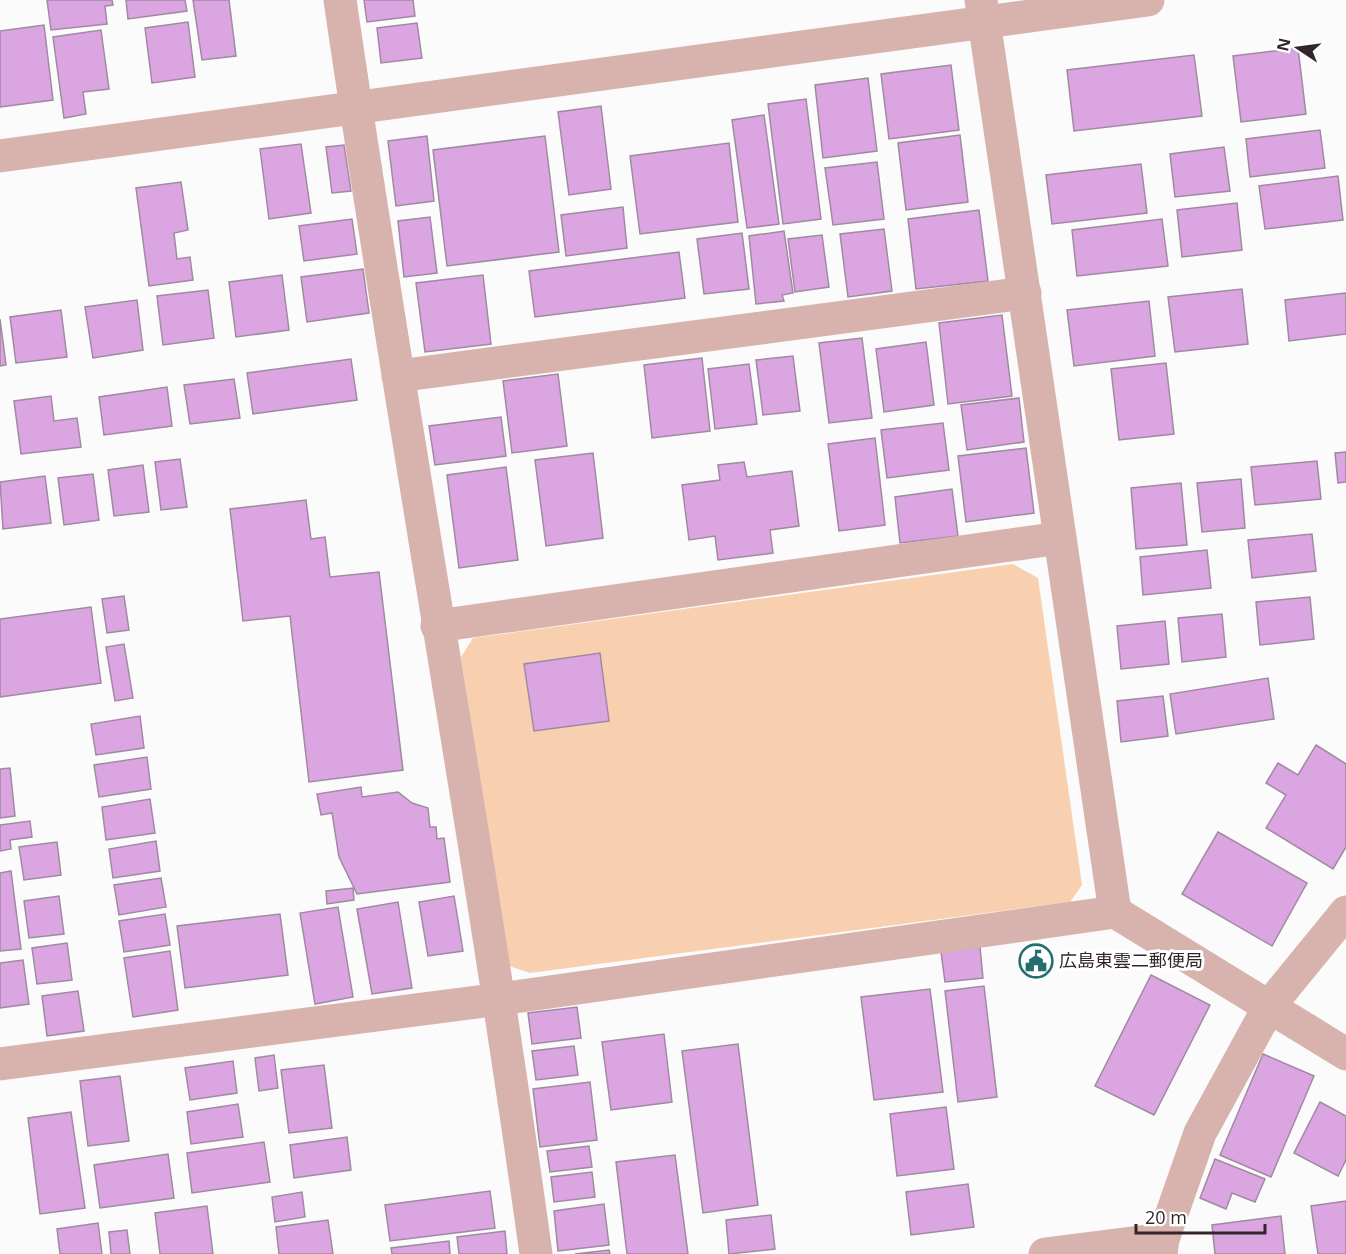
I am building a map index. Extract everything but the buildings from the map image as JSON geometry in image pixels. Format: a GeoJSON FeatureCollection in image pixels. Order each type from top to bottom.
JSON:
{"type":"FeatureCollection","features":[{"type":"Feature","properties":{"kind":"street"},"geometry":{"type":"LineString","coordinates":[[340,0],[437,626],[500,999],[536,1254]]}},
{"type":"Feature","properties":{"kind":"street"},"geometry":{"type":"LineString","coordinates":[[0,156],[356,109],[983,12],[1148,0]]}},
{"type":"Feature","properties":{"kind":"street"},"geometry":{"type":"LineString","coordinates":[[983,12],[1115,912]]}},
{"type":"Feature","properties":{"kind":"street"},"geometry":{"type":"LineString","coordinates":[[398,376],[1024,293]]}},
{"type":"Feature","properties":{"kind":"street"},"geometry":{"type":"LineString","coordinates":[[437,626],[1060,538]]}},
{"type":"Feature","properties":{"kind":"street"},"geometry":{"type":"LineString","coordinates":[[0,1064],[500,999],[1115,912],[1270,1005],[1346,1054]]}},
{"type":"Feature","properties":{"kind":"street"},"geometry":{"type":"LineString","coordinates":[[1045,1254],[1162,1246],[1200,1133],[1270,1005],[1346,912]]}},
{"type":"Feature","properties":{"kind":"shaded area"},"geometry":{"type":"Polygon","coordinates":[[[1013,564],[1038,578],[1082,885],[1070,902],[530,973],[509,966],[461,657],[473,638],[1013,564]]]}},
{"type":"Feature","properties":{"kind":"place","name":"広島東雲二郵便局"},"geometry":{"type":"Point","coordinates":[1036,961]}}]}
